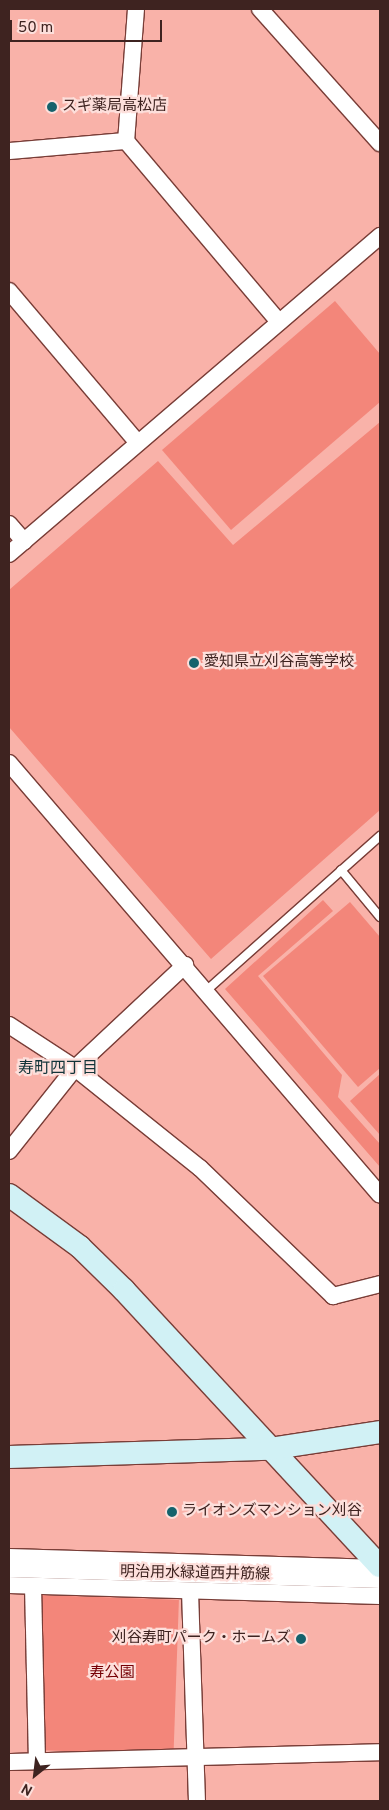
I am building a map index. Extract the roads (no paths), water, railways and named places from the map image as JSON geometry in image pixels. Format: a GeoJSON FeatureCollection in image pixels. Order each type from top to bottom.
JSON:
{"type":"FeatureCollection","features":[{"type":"Feature","properties":{"kind":"street"},"geometry":{"type":"LineString","coordinates":[[136,9],[126,141],[279,322]]}},
{"type":"Feature","properties":{"kind":"street"},"geometry":{"type":"LineString","coordinates":[[260,9],[380,143]]}},
{"type":"Feature","properties":{"kind":"street"},"geometry":{"type":"LineString","coordinates":[[9,151],[126,141]]}},
{"type":"Feature","properties":{"kind":"street"},"geometry":{"type":"LineString","coordinates":[[9,554],[380,236]]}},
{"type":"Feature","properties":{"kind":"street"},"geometry":{"type":"LineString","coordinates":[[9,292],[138,443]]}},
{"type":"Feature","properties":{"kind":"street"},"geometry":{"type":"LineString","coordinates":[[9,524],[24,541]]}},
{"type":"Feature","properties":{"kind":"street"},"geometry":{"type":"LineString","coordinates":[[9,765],[207,990],[380,1195]]}},
{"type":"Feature","properties":{"kind":"street"},"geometry":{"type":"LineString","coordinates":[[9,1151],[75,1068],[185,965]]}},
{"type":"Feature","properties":{"kind":"street"},"geometry":{"type":"LineString","coordinates":[[9,1025],[75,1068],[200,1168],[333,1296],[380,1284]]}},
{"type":"Feature","properties":{"kind":"street"},"geometry":{"type":"LineString","coordinates":[[9,1195],[80,1247],[380,1567]]}},
{"type":"Feature","properties":{"kind":"street"},"geometry":{"type":"LineString","coordinates":[[9,1457],[269,1448],[380,1432]]}},
{"type":"Feature","properties":{"kind":"street"},"geometry":{"type":"LineString","coordinates":[[9,1557],[380,1567]]}},
{"type":"Feature","properties":{"kind":"street","name":"明治用水緑道西井筋線"},"geometry":{"type":"LineString","coordinates":[[9,1569],[380,1580]]}},
{"type":"Feature","properties":{"kind":"street"},"geometry":{"type":"LineString","coordinates":[[9,1585],[380,1596]]}},
{"type":"Feature","properties":{"kind":"street"},"geometry":{"type":"LineString","coordinates":[[33,1586],[37,1761]]}},
{"type":"Feature","properties":{"kind":"street"},"geometry":{"type":"LineString","coordinates":[[190,1591],[197,1801]]}},
{"type":"Feature","properties":{"kind":"street"},"geometry":{"type":"LineString","coordinates":[[9,1762],[380,1752]]}},
{"type":"Feature","properties":{"kind":"lane"},"geometry":{"type":"LineString","coordinates":[[207,990],[380,836]]}},
{"type":"Feature","properties":{"kind":"lane"},"geometry":{"type":"LineString","coordinates":[[341,870],[380,916]]}},
{"type":"Feature","properties":{"kind":"place","name":"スギ薬局高松店"},"geometry":{"type":"Point","coordinates":[52,107]}},
{"type":"Feature","properties":{"kind":"place","name":"愛知県立刈谷高等学校"},"geometry":{"type":"Point","coordinates":[194,663]}},
{"type":"Feature","properties":{"kind":"place","name":"ライオンズマンション刈谷"},"geometry":{"type":"Point","coordinates":[172,1512]}},
{"type":"Feature","properties":{"kind":"place","name":"刈谷寿町パーク・ホームズ"},"geometry":{"type":"Point","coordinates":[301,1639]}},
{"type":"Feature","properties":{"kind":"district","name":"寿町四丁目"},"geometry":{"type":"Point","coordinates":[58,1069]}},
{"type":"Feature","properties":{"kind":"park label","name":"寿公園"},"geometry":{"type":"Point","coordinates":[112,1674]}}]}
